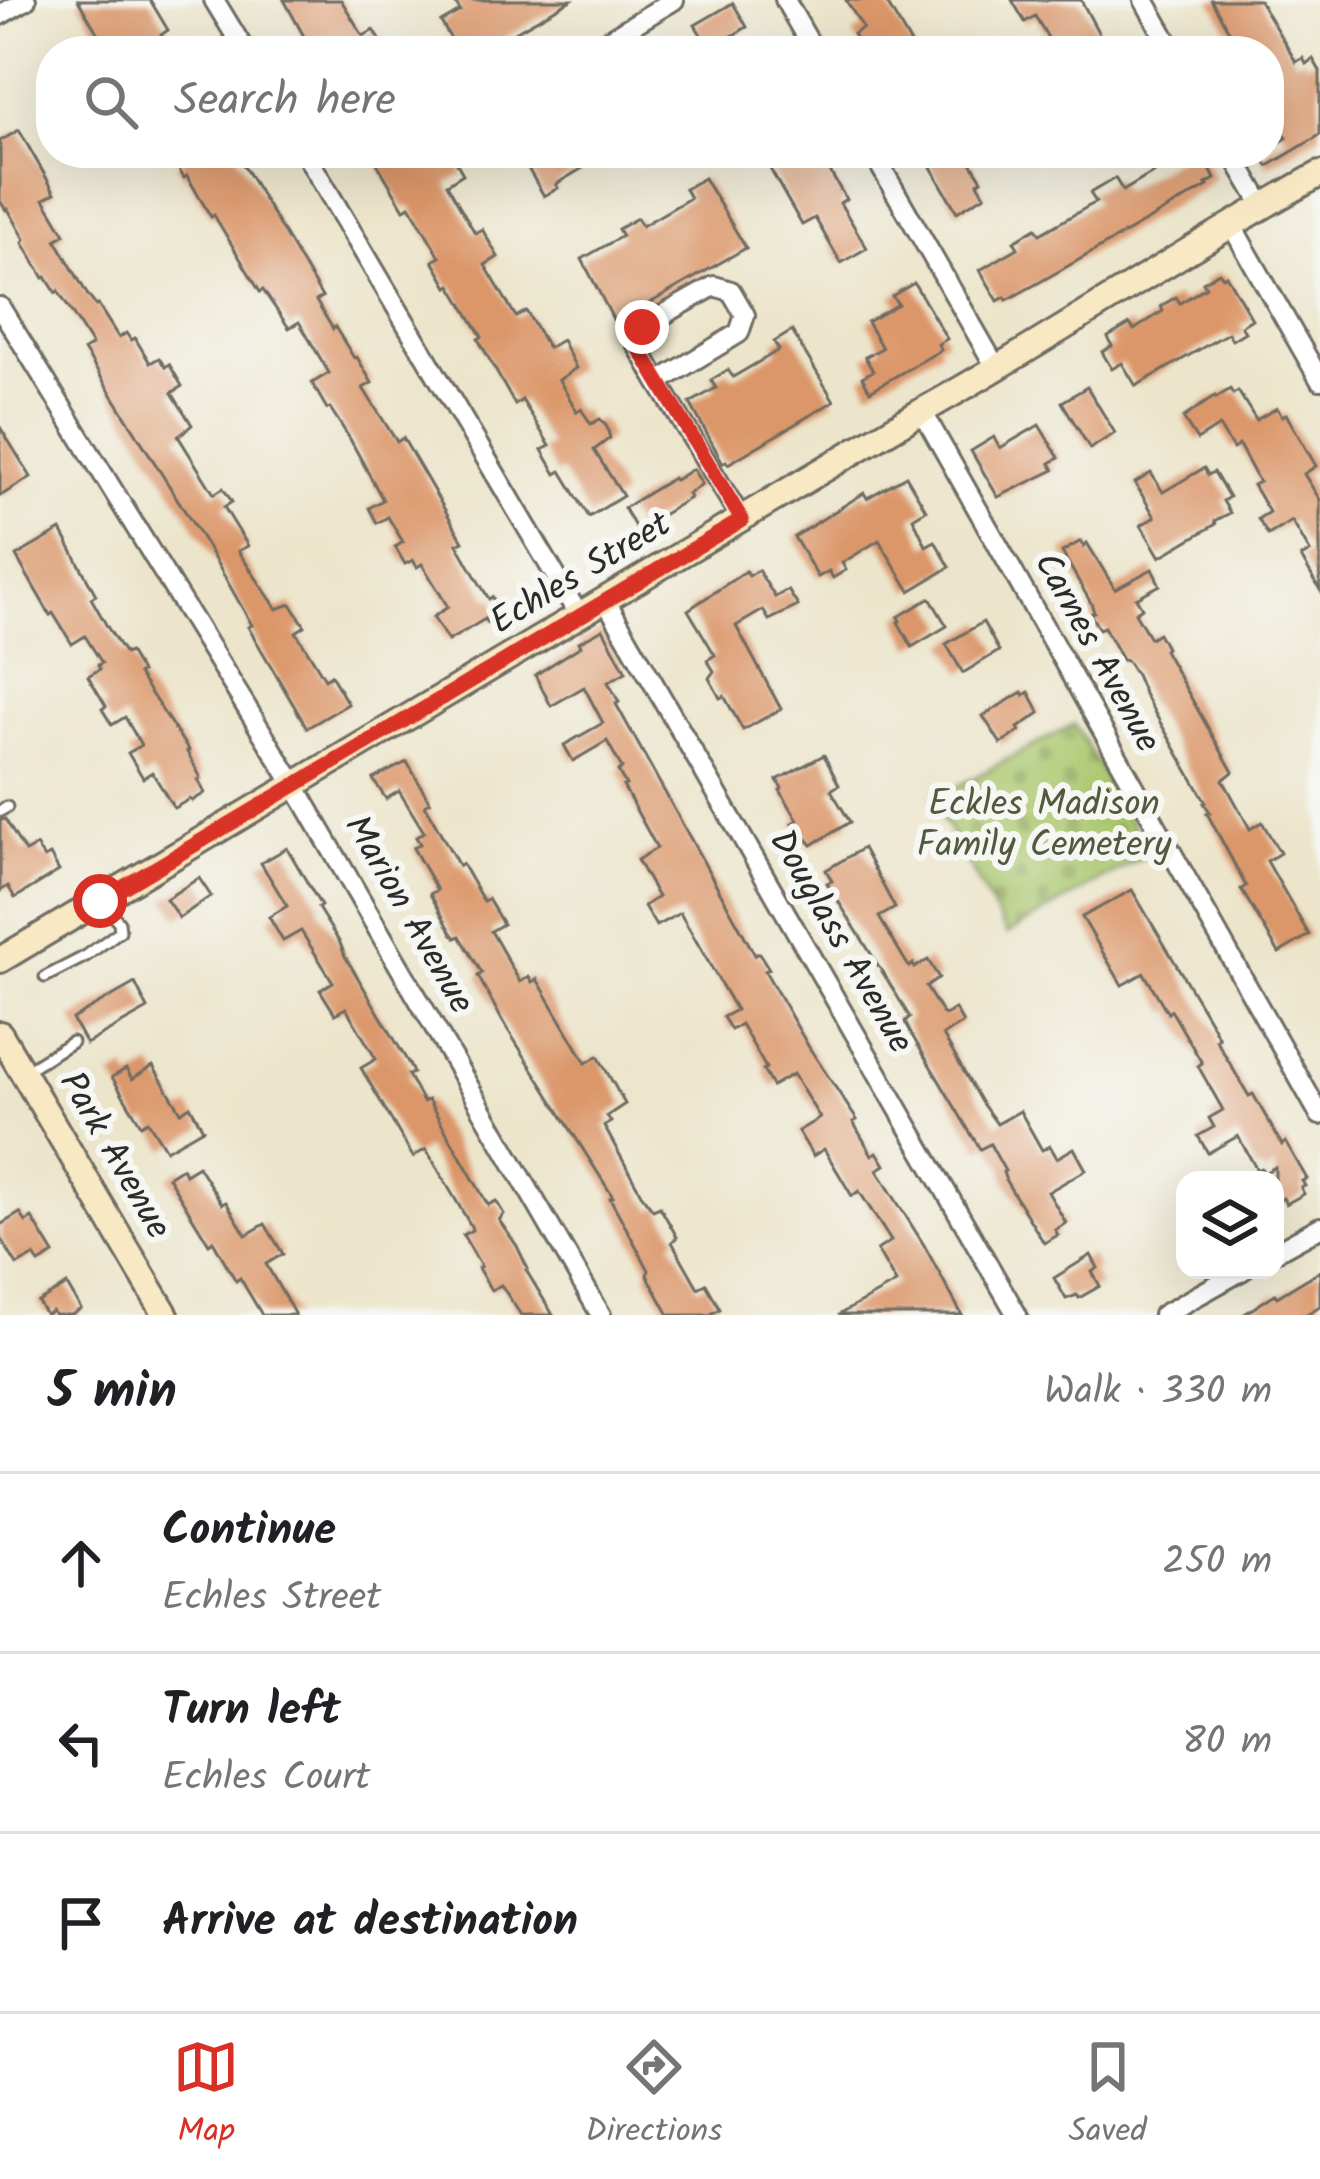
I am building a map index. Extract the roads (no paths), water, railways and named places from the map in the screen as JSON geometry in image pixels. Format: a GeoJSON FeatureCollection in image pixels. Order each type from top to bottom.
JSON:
{"type":"FeatureCollection","features":[{"type":"Feature","properties":{"kind":"street"},"geometry":{"type":"LineString","coordinates":[[0,15],[26,0]]}},
{"type":"Feature","properties":{"kind":"street"},"geometry":{"type":"LineString","coordinates":[[214,0],[236,36]]}},
{"type":"Feature","properties":{"kind":"street"},"geometry":{"type":"LineString","coordinates":[[615,36],[674,0]]}},
{"type":"Feature","properties":{"kind":"street"},"geometry":{"type":"LineString","coordinates":[[785,0],[805,36]]}},
{"type":"Feature","properties":{"kind":"street"},"geometry":{"type":"LineString","coordinates":[[1144,0],[1165,36]]}},
{"type":"Feature","properties":{"kind":"street"},"geometry":{"type":"LineString","coordinates":[[314,168],[580,617]]}},
{"type":"Feature","properties":{"kind":"street"},"geometry":{"type":"LineString","coordinates":[[882,168],[997,369]]}},
{"type":"Feature","properties":{"kind":"street"},"geometry":{"type":"LineString","coordinates":[[1240,168],[1262,206]]}},
{"type":"Feature","properties":{"kind":"street","name":"Echles Street"},"geometry":{"type":"LineString","coordinates":[[0,960],[1320,174]]}},
{"type":"Feature","properties":{"kind":"street"},"geometry":{"type":"LineString","coordinates":[[1232,226],[1320,380]]}},
{"type":"Feature","properties":{"kind":"street"},"geometry":{"type":"LineString","coordinates":[[658,382],[739,333],[745,315],[730,291],[714,286],[642,327],[636,343],[658,382],[742,520]]}},
{"type":"Feature","properties":{"kind":"street","name":"Marion Avenue"},"geometry":{"type":"LineString","coordinates":[[0,307],[295,785],[601,1315]]}},
{"type":"Feature","properties":{"kind":"street","name":"Carnes Avenue"},"geometry":{"type":"LineString","coordinates":[[922,411],[1320,1115]]}},
{"type":"Feature","properties":{"kind":"street","name":"Douglass Avenue"},"geometry":{"type":"LineString","coordinates":[[606,601],[1017,1315]]}},
{"type":"Feature","properties":{"kind":"street","name":"Park Avenue"},"geometry":{"type":"LineString","coordinates":[[0,1034],[166,1315]]}},
{"type":"Feature","properties":{"kind":"street"},"geometry":{"type":"LineString","coordinates":[[1284,1247],[1320,1226]]}},
{"type":"Feature","properties":{"kind":"street"},"geometry":{"type":"LineString","coordinates":[[1163,1315],[1227,1279]]}},
{"type":"Feature","properties":{"kind":"lane"},"geometry":{"type":"LineString","coordinates":[[46,976],[86,956],[120,931],[119,922],[100,901]]}},
{"type":"Feature","properties":{"kind":"lane"},"geometry":{"type":"LineString","coordinates":[[23,1072],[72,1042]]}},
{"type":"Feature","properties":{"kind":"park label","name":"Eckles Madison Family Cemetery"},"geometry":{"type":"Point","coordinates":[1044,826]}}]}
